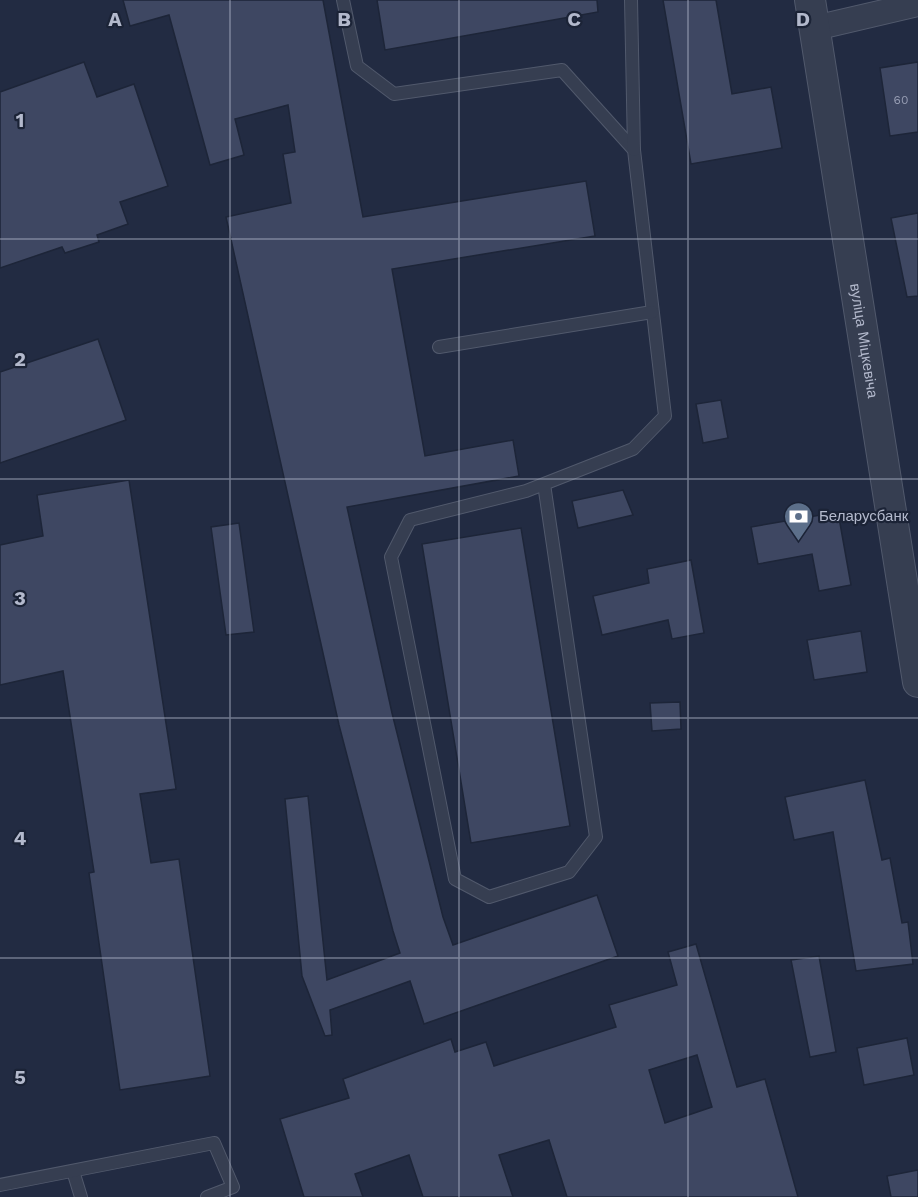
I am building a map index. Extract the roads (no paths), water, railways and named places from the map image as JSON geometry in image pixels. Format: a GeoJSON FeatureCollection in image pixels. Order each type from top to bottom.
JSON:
{"type":"FeatureCollection","features":[{"type":"Feature","properties":{"kind":"street"},"geometry":{"type":"LineString","coordinates":[[812,14],[918,4]]}},
{"type":"Feature","properties":{"kind":"street","name":"вуліца Міцкевіча"},"geometry":{"type":"LineString","coordinates":[[812,14],[918,682]]}},
{"type":"Feature","properties":{"kind":"lane"},"geometry":{"type":"LineString","coordinates":[[344,0],[357,66],[394,94],[562,70],[634,150]]}},
{"type":"Feature","properties":{"kind":"lane"},"geometry":{"type":"LineString","coordinates":[[544,484],[596,837],[569,872],[489,897],[455,879],[391,557],[410,520],[525,491],[633,449],[664,416],[634,150],[631,0]]}},
{"type":"Feature","properties":{"kind":"lane"},"geometry":{"type":"LineString","coordinates":[[439,347],[652,312]]}},
{"type":"Feature","properties":{"kind":"lane"},"geometry":{"type":"LineString","coordinates":[[0,1185],[214,1143],[233,1187],[207,1197]]}},
{"type":"Feature","properties":{"kind":"lane"},"geometry":{"type":"LineString","coordinates":[[73,1171],[81,1197]]}},
{"type":"Feature","properties":{"kind":"place","name":"Беларусбанк"},"geometry":{"type":"Point","coordinates":[798,542]}}]}
